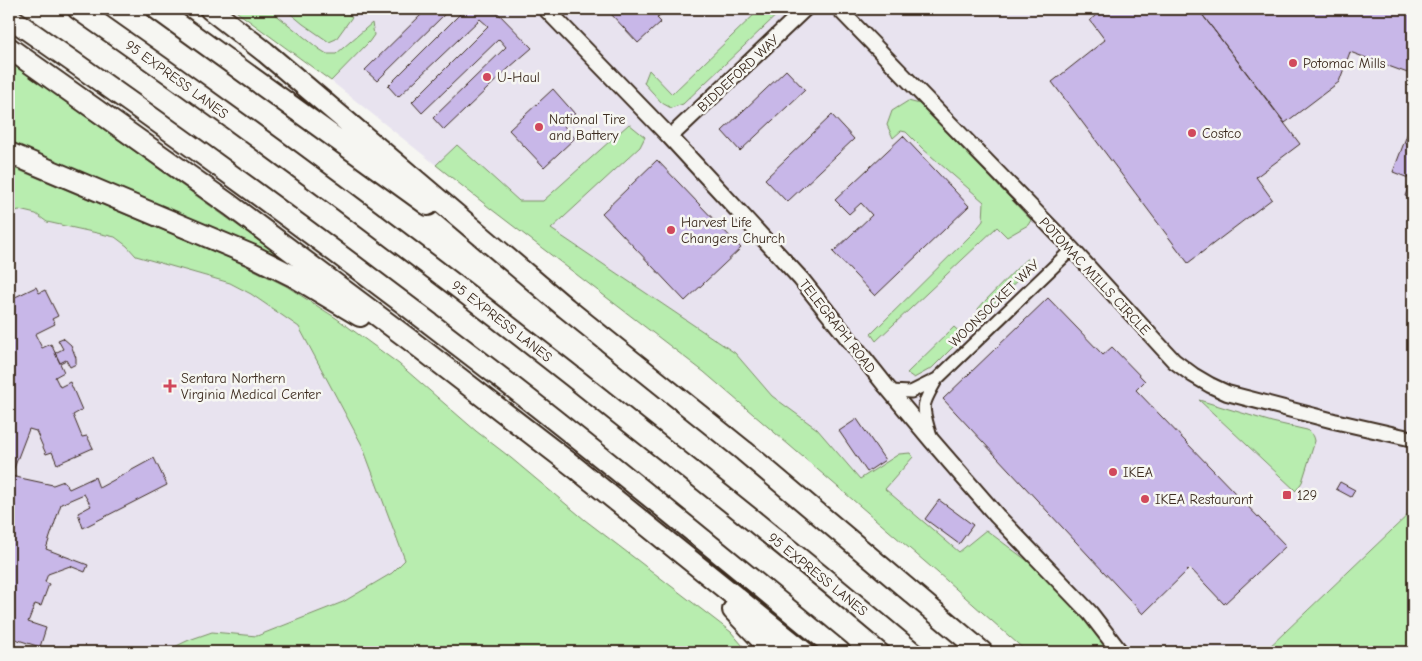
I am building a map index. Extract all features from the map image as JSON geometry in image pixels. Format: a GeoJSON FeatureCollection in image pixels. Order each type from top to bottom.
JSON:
{"type":"FeatureCollection","features":[{"type":"Feature","properties":{"kind":"highway","name":"95 EXPRESS LANES"},"geometry":{"type":"LineString","coordinates":[[78,9],[197,93],[435,268],[696,475],[912,652]]}},
{"type":"Feature","properties":{"kind":"highway"},"geometry":{"type":"LineString","coordinates":[[157,9],[566,308]]}},
{"type":"Feature","properties":{"kind":"highway"},"geometry":{"type":"LineString","coordinates":[[210,9],[265,52],[566,308],[744,452],[982,652]]}},
{"type":"Feature","properties":{"kind":"highway"},"geometry":{"type":"LineString","coordinates":[[9,17],[188,143],[493,372],[642,490],[840,652]]}},
{"type":"Feature","properties":{"kind":"highway"},"geometry":{"type":"LineString","coordinates":[[9,48],[238,211],[406,337],[572,465],[804,652]]}},
{"type":"Feature","properties":{"kind":"highway"},"geometry":{"type":"LineString","coordinates":[[9,153],[250,255],[293,276],[357,314],[492,404]]}},
{"type":"Feature","properties":{"kind":"highway"},"geometry":{"type":"LineString","coordinates":[[661,537],[773,652]]}},
{"type":"Feature","properties":{"kind":"main road","name":"TELEGRAPH ROAD"},"geometry":{"type":"LineString","coordinates":[[546,9],[670,137],[801,279],[932,441],[997,516],[1090,613],[1120,652]]}},
{"type":"Feature","properties":{"kind":"street","name":"BIDDEFORD WAY"},"geometry":{"type":"LineString","coordinates":[[670,137],[805,9]]}},
{"type":"Feature","properties":{"kind":"street","name":"POTOMAC MILLS CIRCLE"},"geometry":{"type":"LineString","coordinates":[[838,9],[1072,249],[1174,361],[1210,385],[1243,398],[1413,439]]}},
{"type":"Feature","properties":{"kind":"street","name":"WOONSOCKET WAY"},"geometry":{"type":"LineString","coordinates":[[932,441],[923,407],[937,379],[1072,249]]}},
{"type":"Feature","properties":{"kind":"street","name":"WOONSOCKET WAY"},"geometry":{"type":"LineString","coordinates":[[890,391],[911,392],[937,379]]}},
{"type":"Feature","properties":{"kind":"shaded area","name":"Potomac Mills"},"geometry":{"type":"Polygon","coordinates":[[[233,9],[1413,9],[1413,510],[1264,652],[1257,650],[1254,652],[1027,652],[704,372],[491,209],[311,65],[233,9]]]}},
{"type":"Feature","properties":{"kind":"shaded area","name":"Sentara Northern Virginia Medical Center"},"geometry":{"type":"Polygon","coordinates":[[[19,210],[36,214],[47,222],[115,237],[136,256],[230,283],[251,294],[299,327],[362,445],[405,560],[392,573],[343,602],[257,636],[212,632],[164,652],[9,652],[9,213],[19,210]]]}},
{"type":"Feature","properties":{"kind":"green space"},"geometry":{"type":"Polygon","coordinates":[[[233,9],[269,9],[327,54],[336,54],[372,23],[374,35],[331,81],[233,9]]]}},
{"type":"Feature","properties":{"kind":"green space"},"geometry":{"type":"Polygon","coordinates":[[[285,9],[341,9],[352,17],[336,39],[329,42],[285,9]]]}},
{"type":"Feature","properties":{"kind":"green space"},"geometry":{"type":"Polygon","coordinates":[[[760,9],[783,9],[683,104],[671,108],[662,103],[644,83],[649,70],[672,94],[760,9]]]}},
{"type":"Feature","properties":{"kind":"green space"},"geometry":{"type":"Polygon","coordinates":[[[9,61],[305,274],[9,145],[9,61]]]}},
{"type":"Feature","properties":{"kind":"green space"},"geometry":{"type":"Polygon","coordinates":[[[908,101],[920,104],[1031,220],[1028,225],[1007,237],[997,227],[876,341],[871,334],[983,221],[984,202],[906,132],[901,131],[893,138],[887,125],[892,111],[908,101]]]}},
{"type":"Feature","properties":{"kind":"green space"},"geometry":{"type":"Polygon","coordinates":[[[629,124],[645,137],[640,147],[551,229],[735,353],[772,396],[817,429],[860,479],[899,454],[910,453],[913,457],[885,489],[959,552],[986,530],[1037,568],[1088,620],[1112,652],[1027,652],[704,372],[436,165],[457,145],[519,201],[543,201],[629,124]]]}},
{"type":"Feature","properties":{"kind":"green space"},"geometry":{"type":"Polygon","coordinates":[[[9,166],[232,259],[286,286],[336,318],[399,364],[476,431],[585,520],[731,632],[748,652],[164,652],[212,632],[257,636],[343,602],[392,573],[405,560],[362,445],[299,327],[251,294],[230,283],[136,256],[115,237],[47,222],[36,214],[19,210],[9,213],[9,166]]]}},
{"type":"Feature","properties":{"kind":"green space"},"geometry":{"type":"Polygon","coordinates":[[[1027,258],[1028,270],[986,311],[979,313],[978,309],[984,302],[1027,258]]]}},
{"type":"Feature","properties":{"kind":"green space"},"geometry":{"type":"Polygon","coordinates":[[[954,327],[964,336],[932,368],[914,378],[907,373],[954,327]]]}},
{"type":"Feature","properties":{"kind":"green space"},"geometry":{"type":"Polygon","coordinates":[[[1199,400],[1272,422],[1307,430],[1311,433],[1315,441],[1302,482],[1296,491],[1199,400]]]}},
{"type":"Feature","properties":{"kind":"green space"},"geometry":{"type":"Polygon","coordinates":[[[1413,510],[1413,652],[1264,652],[1413,510]]]}},
{"type":"Feature","properties":{"kind":"building"},"geometry":{"type":"Polygon","coordinates":[[[427,9],[450,9],[377,81],[365,70],[427,9]]]}},
{"type":"Feature","properties":{"kind":"building","name":"U-Haul"},"geometry":{"type":"Polygon","coordinates":[[[465,9],[494,9],[532,48],[444,130],[433,118],[506,47],[499,39],[422,113],[412,102],[488,26],[480,19],[398,97],[388,86],[465,9]]]}},
{"type":"Feature","properties":{"kind":"building"},"geometry":{"type":"Polygon","coordinates":[[[617,9],[667,9],[657,18],[661,22],[638,43],[611,14],[617,9]]]}},
{"type":"Feature","properties":{"kind":"building","name":"Costco"},"geometry":{"type":"Polygon","coordinates":[[[1104,9],[1108,13],[1113,9],[1198,9],[1300,144],[1256,177],[1272,199],[1188,263],[1052,82],[1105,40],[1090,20],[1104,9]]]}},
{"type":"Feature","properties":{"kind":"building","name":"Potomac Mills"},"geometry":{"type":"Polygon","coordinates":[[[1198,9],[1413,9],[1413,75],[1350,52],[1339,82],[1285,123],[1198,9]]]}},
{"type":"Feature","properties":{"kind":"building"},"geometry":{"type":"Polygon","coordinates":[[[786,70],[805,90],[740,151],[722,131],[786,70]]]}},
{"type":"Feature","properties":{"kind":"building","name":"National Tire and Battery"},"geometry":{"type":"Polygon","coordinates":[[[553,89],[575,114],[563,125],[575,138],[544,167],[509,130],[553,89]]]}},
{"type":"Feature","properties":{"kind":"building"},"geometry":{"type":"Polygon","coordinates":[[[832,115],[854,139],[787,202],[765,179],[832,115]]]}},
{"type":"Feature","properties":{"kind":"building"},"geometry":{"type":"Polygon","coordinates":[[[1413,119],[1413,199],[1405,196],[1411,179],[1393,172],[1413,119]]]}},
{"type":"Feature","properties":{"kind":"building"},"geometry":{"type":"Polygon","coordinates":[[[903,136],[969,206],[875,296],[833,252],[872,215],[861,203],[849,214],[835,200],[903,136]]]}},
{"type":"Feature","properties":{"kind":"building","name":"Harvest Life Changers Church"},"geometry":{"type":"Polygon","coordinates":[[[657,160],[741,248],[685,301],[602,213],[657,160]]]}},
{"type":"Feature","properties":{"kind":"building"},"geometry":{"type":"Polygon","coordinates":[[[36,287],[39,293],[45,290],[58,316],[52,319],[55,324],[35,334],[42,348],[51,344],[64,372],[55,377],[60,387],[70,382],[82,410],[73,415],[82,437],[87,436],[93,448],[57,464],[52,452],[46,454],[36,431],[29,429],[11,476],[53,485],[64,481],[69,489],[95,477],[99,488],[154,458],[167,485],[83,528],[78,513],[91,506],[84,494],[61,504],[46,549],[88,565],[85,572],[70,566],[48,574],[45,582],[49,584],[41,606],[35,604],[28,622],[46,628],[40,647],[9,637],[9,300],[36,287]]]}},
{"type":"Feature","properties":{"kind":"building","name":"IKEA"},"geometry":{"type":"Polygon","coordinates":[[[1048,298],[1103,355],[1112,347],[1145,381],[1136,390],[1286,546],[1224,604],[1190,568],[1143,614],[943,399],[1048,298]]]}},
{"type":"Feature","properties":{"kind":"building"},"geometry":{"type":"Polygon","coordinates":[[[63,338],[71,345],[76,358],[76,364],[70,367],[66,360],[60,363],[55,353],[63,349],[58,340],[63,338]]]}},
{"type":"Feature","properties":{"kind":"building"},"geometry":{"type":"Polygon","coordinates":[[[857,419],[885,460],[867,472],[839,431],[857,419]]]}},
{"type":"Feature","properties":{"kind":"building"},"geometry":{"type":"Polygon","coordinates":[[[1340,482],[1355,490],[1351,497],[1336,489],[1340,482]]]}},
{"type":"Feature","properties":{"kind":"building"},"geometry":{"type":"Polygon","coordinates":[[[939,500],[973,525],[959,544],[925,519],[939,500]]]}},
{"type":"Feature","properties":{"kind":"place","name":"Potomac Mills"},"geometry":{"type":"Point","coordinates":[1293,63]}},
{"type":"Feature","properties":{"kind":"place","name":"U-Haul"},"geometry":{"type":"Point","coordinates":[487,77]}},
{"type":"Feature","properties":{"kind":"place","name":"National Tire and Battery"},"geometry":{"type":"Point","coordinates":[539,127]}},
{"type":"Feature","properties":{"kind":"place","name":"Costco"},"geometry":{"type":"Point","coordinates":[1192,133]}},
{"type":"Feature","properties":{"kind":"place","name":"Harvest Life Changers Church"},"geometry":{"type":"Point","coordinates":[671,230]}},
{"type":"Feature","properties":{"kind":"place","name":"Sentara Northern Virginia Medical Center"},"geometry":{"type":"Point","coordinates":[170,386]}},
{"type":"Feature","properties":{"kind":"place","name":"IKEA"},"geometry":{"type":"Point","coordinates":[1113,472]}},
{"type":"Feature","properties":{"kind":"place","name":"129"},"geometry":{"type":"Point","coordinates":[1287,495]}},
{"type":"Feature","properties":{"kind":"place","name":"IKEA Restaurant"},"geometry":{"type":"Point","coordinates":[1145,499]}}]}
